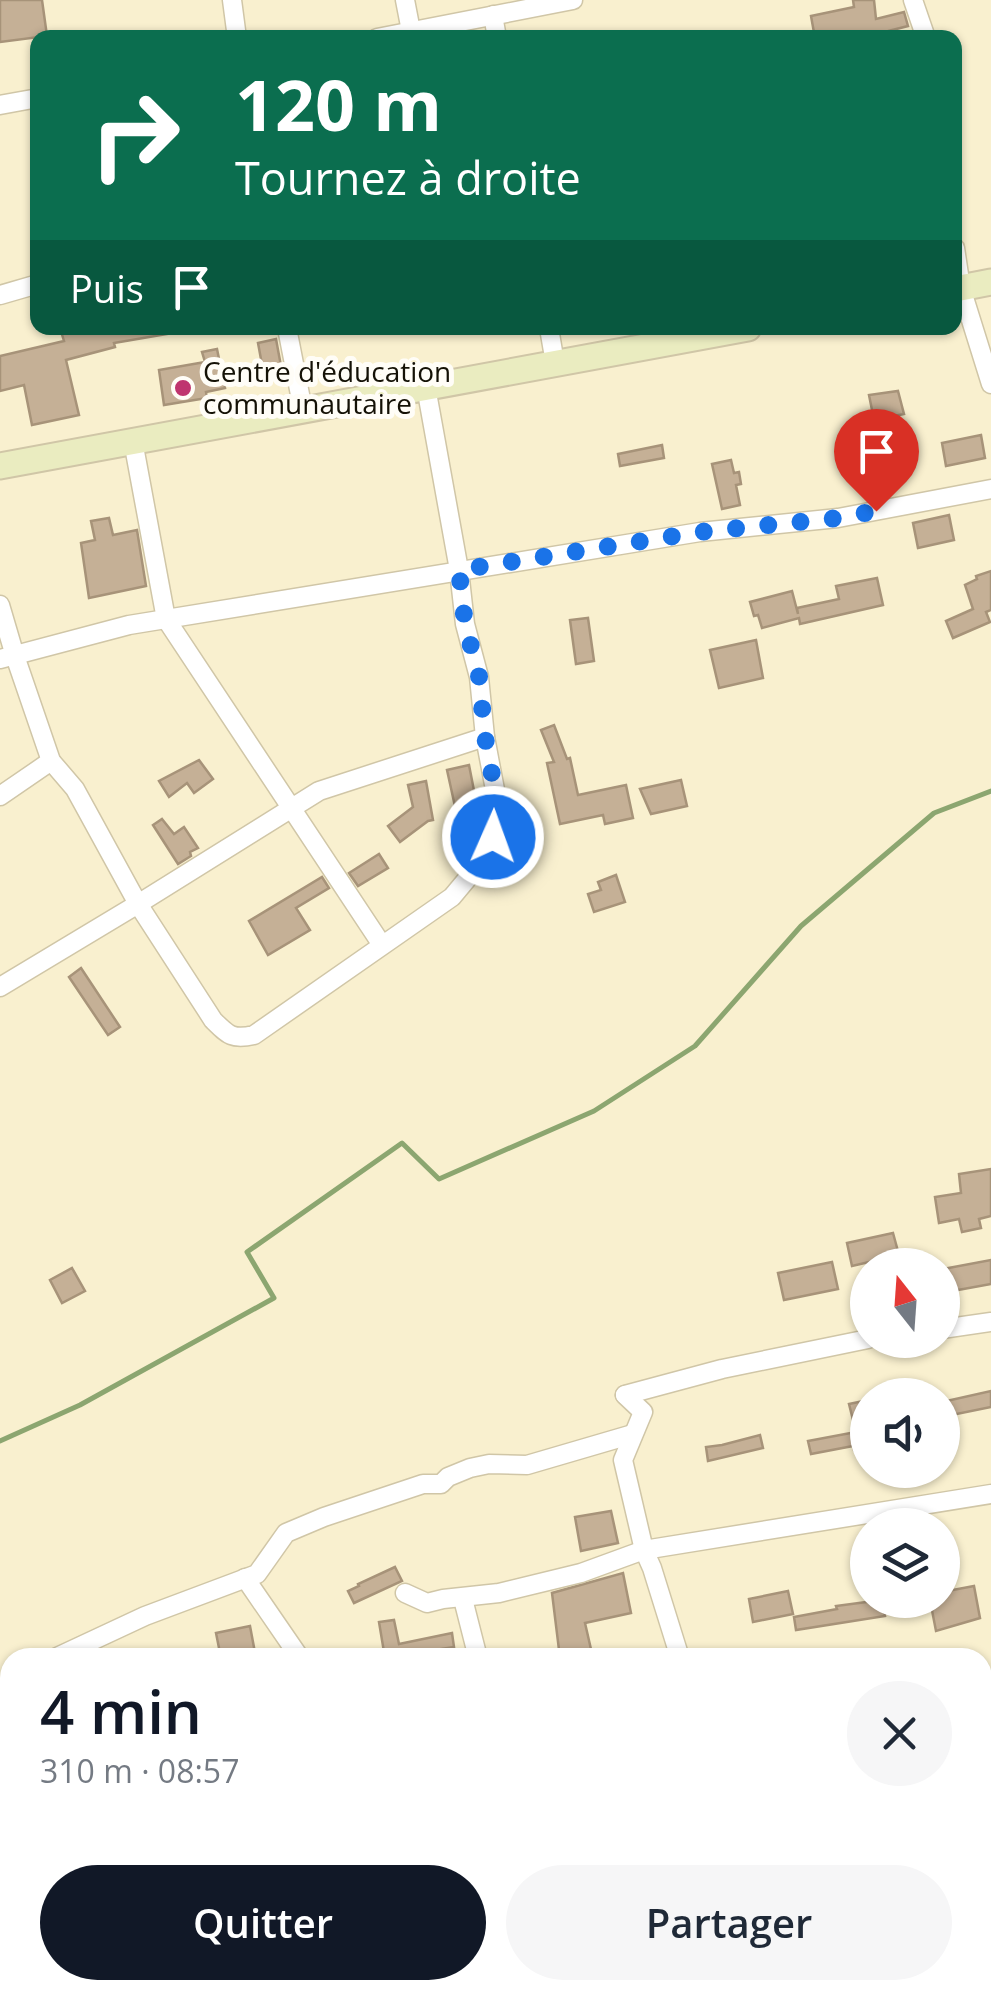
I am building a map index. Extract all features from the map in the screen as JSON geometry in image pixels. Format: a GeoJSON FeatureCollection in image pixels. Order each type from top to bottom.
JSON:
{"type":"FeatureCollection","features":[{"type":"Feature","properties":{"kind":"street"},"geometry":{"type":"LineString","coordinates":[[232,0],[236,30]]}},
{"type":"Feature","properties":{"kind":"street"},"geometry":{"type":"LineString","coordinates":[[405,0],[410,30]]}},
{"type":"Feature","properties":{"kind":"street"},"geometry":{"type":"LineString","coordinates":[[415,30],[573,0]]}},
{"type":"Feature","properties":{"kind":"street"},"geometry":{"type":"LineString","coordinates":[[914,0],[923,30]]}},
{"type":"Feature","properties":{"kind":"street"},"geometry":{"type":"LineString","coordinates":[[493,15],[496,30]]}},
{"type":"Feature","properties":{"kind":"street"},"geometry":{"type":"LineString","coordinates":[[0,105],[30,99]]}},
{"type":"Feature","properties":{"kind":"street"},"geometry":{"type":"LineString","coordinates":[[962,288],[991,282]]}},
{"type":"Feature","properties":{"kind":"street"},"geometry":{"type":"LineString","coordinates":[[0,295],[30,286]]}},
{"type":"Feature","properties":{"kind":"street"},"geometry":{"type":"LineString","coordinates":[[962,301],[991,384]]}},
{"type":"Feature","properties":{"kind":"street"},"geometry":{"type":"LineString","coordinates":[[288,335],[303,410]]}},
{"type":"Feature","properties":{"kind":"street"},"geometry":{"type":"LineString","coordinates":[[550,335],[555,363]]}},
{"type":"Feature","properties":{"kind":"street"},"geometry":{"type":"LineString","coordinates":[[0,466],[709,335]]}},
{"type":"Feature","properties":{"kind":"street"},"geometry":{"type":"LineString","coordinates":[[0,605],[7,658],[51,762],[75,789],[138,904],[213,1020],[228,1035],[254,1035],[452,896],[478,867],[493,837],[496,796],[479,676],[465,624],[426,387]]}},
{"type":"Feature","properties":{"kind":"street"},"geometry":{"type":"LineString","coordinates":[[133,440],[166,619],[382,946]]}},
{"type":"Feature","properties":{"kind":"street"},"geometry":{"type":"LineString","coordinates":[[7,658],[128,625],[700,532],[838,518],[991,489]]}},
{"type":"Feature","properties":{"kind":"street"},"geometry":{"type":"LineString","coordinates":[[0,986],[290,807],[337,784],[485,737]]}},
{"type":"Feature","properties":{"kind":"street"},"geometry":{"type":"LineString","coordinates":[[0,796],[51,762]]}},
{"type":"Feature","properties":{"kind":"street"},"geometry":{"type":"LineString","coordinates":[[960,1326],[991,1322]]}},
{"type":"Feature","properties":{"kind":"street"},"geometry":{"type":"LineString","coordinates":[[677,1648],[644,1550],[623,1460],[643,1412],[625,1395],[722,1369],[850,1343]]}},
{"type":"Feature","properties":{"kind":"street"},"geometry":{"type":"LineString","coordinates":[[77,1648],[144,1616],[256,1574],[286,1533],[324,1517],[423,1484],[441,1484],[470,1468],[526,1465],[633,1434]]}},
{"type":"Feature","properties":{"kind":"street"},"geometry":{"type":"LineString","coordinates":[[405,1593],[427,1603],[499,1593],[581,1573],[644,1550],[991,1494]]}},
{"type":"Feature","properties":{"kind":"street"},"geometry":{"type":"LineString","coordinates":[[245,1578],[293,1648]]}},
{"type":"Feature","properties":{"kind":"street"},"geometry":{"type":"LineString","coordinates":[[463,1599],[475,1648]]}},
{"type":"Feature","properties":{"kind":"building"},"geometry":{"type":"Polygon","coordinates":[[[0,0],[42,0],[46,30],[30,30],[30,38],[0,42],[0,0]]]}},
{"type":"Feature","properties":{"kind":"building"},"geometry":{"type":"Polygon","coordinates":[[[853,0],[874,0],[876,19],[904,12],[908,26],[892,30],[814,30],[811,16],[854,7],[853,0]]]}},
{"type":"Feature","properties":{"kind":"building"},"geometry":{"type":"Polygon","coordinates":[[[62,335],[161,335],[114,343],[115,347],[66,360],[79,415],[32,425],[24,385],[0,391],[0,356],[64,341],[62,335]]]}},
{"type":"Feature","properties":{"kind":"building"},"geometry":{"type":"Polygon","coordinates":[[[276,339],[283,377],[265,381],[258,343],[276,339]]]}},
{"type":"Feature","properties":{"kind":"building"},"geometry":{"type":"Polygon","coordinates":[[[217,349],[225,388],[206,392],[207,398],[164,405],[159,370],[205,362],[202,352],[217,349]]]}},
{"type":"Feature","properties":{"kind":"building"},"geometry":{"type":"Polygon","coordinates":[[[898,391],[904,414],[874,420],[869,395],[898,391]]]}},
{"type":"Feature","properties":{"kind":"building"},"geometry":{"type":"Polygon","coordinates":[[[981,435],[985,458],[946,466],[942,443],[981,435]]]}},
{"type":"Feature","properties":{"kind":"building"},"geometry":{"type":"Polygon","coordinates":[[[662,445],[664,458],[620,466],[618,454],[662,445]]]}},
{"type":"Feature","properties":{"kind":"building"},"geometry":{"type":"Polygon","coordinates":[[[731,460],[734,473],[739,472],[741,484],[736,485],[740,505],[722,509],[712,464],[731,460]]]}},
{"type":"Feature","properties":{"kind":"building"},"geometry":{"type":"Polygon","coordinates":[[[949,515],[954,540],[918,548],[913,523],[949,515]]]}},
{"type":"Feature","properties":{"kind":"building"},"geometry":{"type":"Polygon","coordinates":[[[109,518],[113,535],[137,530],[146,586],[89,598],[81,543],[95,540],[91,521],[109,518]]]}},
{"type":"Feature","properties":{"kind":"building"},"geometry":{"type":"Polygon","coordinates":[[[991,571],[991,610],[986,612],[990,622],[953,638],[946,621],[973,609],[965,585],[991,571]]]}},
{"type":"Feature","properties":{"kind":"building"},"geometry":{"type":"Polygon","coordinates":[[[877,578],[883,605],[800,624],[799,618],[762,628],[750,602],[792,591],[798,614],[797,608],[839,599],[836,586],[877,578]]]}},
{"type":"Feature","properties":{"kind":"building"},"geometry":{"type":"Polygon","coordinates":[[[588,618],[594,661],[576,664],[570,620],[588,618]]]}},
{"type":"Feature","properties":{"kind":"building"},"geometry":{"type":"Polygon","coordinates":[[[756,640],[763,678],[719,688],[710,650],[756,640]]]}},
{"type":"Feature","properties":{"kind":"building"},"geometry":{"type":"Polygon","coordinates":[[[554,725],[567,759],[570,758],[578,795],[626,785],[633,818],[605,824],[603,815],[560,824],[547,763],[554,762],[541,730],[554,725]]]}},
{"type":"Feature","properties":{"kind":"building"},"geometry":{"type":"Polygon","coordinates":[[[199,760],[213,779],[194,793],[187,783],[169,797],[159,781],[199,760]]]}},
{"type":"Feature","properties":{"kind":"building"},"geometry":{"type":"Polygon","coordinates":[[[469,765],[477,806],[456,811],[447,770],[469,765]]]}},
{"type":"Feature","properties":{"kind":"building"},"geometry":{"type":"Polygon","coordinates":[[[681,780],[687,806],[651,814],[640,789],[681,780]]]}},
{"type":"Feature","properties":{"kind":"building"},"geometry":{"type":"Polygon","coordinates":[[[426,781],[433,820],[400,842],[388,826],[413,807],[408,785],[426,781]]]}},
{"type":"Feature","properties":{"kind":"building"},"geometry":{"type":"Polygon","coordinates":[[[162,819],[174,834],[184,827],[198,848],[178,864],[153,825],[162,819]]]}},
{"type":"Feature","properties":{"kind":"building"},"geometry":{"type":"Polygon","coordinates":[[[379,854],[388,868],[358,886],[349,873],[379,854]]]}},
{"type":"Feature","properties":{"kind":"building"},"geometry":{"type":"Polygon","coordinates":[[[616,875],[625,902],[594,912],[588,894],[601,890],[598,882],[616,875]]]}},
{"type":"Feature","properties":{"kind":"building"},"geometry":{"type":"Polygon","coordinates":[[[322,877],[329,888],[296,908],[310,930],[268,955],[249,921],[322,877]]]}},
{"type":"Feature","properties":{"kind":"building"},"geometry":{"type":"Polygon","coordinates":[[[81,968],[120,1027],[108,1035],[69,977],[81,968]]]}},
{"type":"Feature","properties":{"kind":"building"},"geometry":{"type":"Polygon","coordinates":[[[991,1169],[991,1216],[979,1219],[981,1228],[962,1232],[959,1219],[939,1223],[935,1197],[961,1193],[959,1174],[991,1169]]]}},
{"type":"Feature","properties":{"kind":"building"},"geometry":{"type":"Polygon","coordinates":[[[893,1233],[897,1248],[850,1248],[850,1257],[847,1243],[893,1233]]]}},
{"type":"Feature","properties":{"kind":"building"},"geometry":{"type":"Polygon","coordinates":[[[991,1260],[991,1284],[960,1290],[960,1266],[991,1260]]]}},
{"type":"Feature","properties":{"kind":"building"},"geometry":{"type":"Polygon","coordinates":[[[832,1262],[838,1289],[784,1300],[778,1273],[832,1262]]]}},
{"type":"Feature","properties":{"kind":"building"},"geometry":{"type":"Polygon","coordinates":[[[72,1268],[85,1291],[62,1303],[50,1280],[72,1268]]]}},
{"type":"Feature","properties":{"kind":"building"},"geometry":{"type":"Polygon","coordinates":[[[991,1391],[991,1407],[960,1413],[960,1398],[991,1391]]]}},
{"type":"Feature","properties":{"kind":"building"},"geometry":{"type":"Polygon","coordinates":[[[850,1433],[850,1447],[811,1454],[808,1441],[850,1433]]]}},
{"type":"Feature","properties":{"kind":"building"},"geometry":{"type":"Polygon","coordinates":[[[760,1435],[763,1448],[708,1461],[706,1447],[760,1435]]]}},
{"type":"Feature","properties":{"kind":"building"},"geometry":{"type":"Polygon","coordinates":[[[611,1511],[618,1543],[581,1551],[575,1517],[611,1511]]]}},
{"type":"Feature","properties":{"kind":"building"},"geometry":{"type":"Polygon","coordinates":[[[395,1567],[402,1581],[354,1603],[348,1591],[395,1567]]]}},
{"type":"Feature","properties":{"kind":"building"},"geometry":{"type":"Polygon","coordinates":[[[623,1573],[631,1613],[585,1623],[591,1648],[559,1648],[552,1593],[623,1573]]]}},
{"type":"Feature","properties":{"kind":"building"},"geometry":{"type":"Polygon","coordinates":[[[974,1586],[980,1618],[936,1631],[933,1618],[960,1618],[960,1589],[974,1586]]]}},
{"type":"Feature","properties":{"kind":"building"},"geometry":{"type":"Polygon","coordinates":[[[788,1591],[793,1614],[753,1622],[749,1599],[788,1591]]]}},
{"type":"Feature","properties":{"kind":"building"},"geometry":{"type":"Polygon","coordinates":[[[850,1604],[850,1618],[872,1618],[796,1630],[794,1617],[837,1609],[836,1606],[850,1604]]]}},
{"type":"Feature","properties":{"kind":"building"},"geometry":{"type":"Polygon","coordinates":[[[394,1620],[399,1644],[452,1633],[454,1647],[383,1648],[379,1622],[394,1620]]]}},
{"type":"Feature","properties":{"kind":"building"},"geometry":{"type":"Polygon","coordinates":[[[250,1626],[254,1648],[219,1648],[216,1633],[250,1626]]]}},
{"type":"Feature","properties":{"kind":"waterway"},"geometry":{"type":"LineString","coordinates":[[0,1441],[80,1405],[274,1298],[247,1252],[402,1143],[439,1179],[594,1111],[695,1046],[801,926],[934,813],[991,791]]}},
{"type":"Feature","properties":{"kind":"place","name":"Centre d'éducation communautaire"},"geometry":{"type":"Point","coordinates":[183,388]}},
{"type":"Feature","properties":{"kind":"route"},"geometry":{"type":"LineString","coordinates":[[493,837],[496,796],[459,570],[700,532],[876,511]]}}]}
